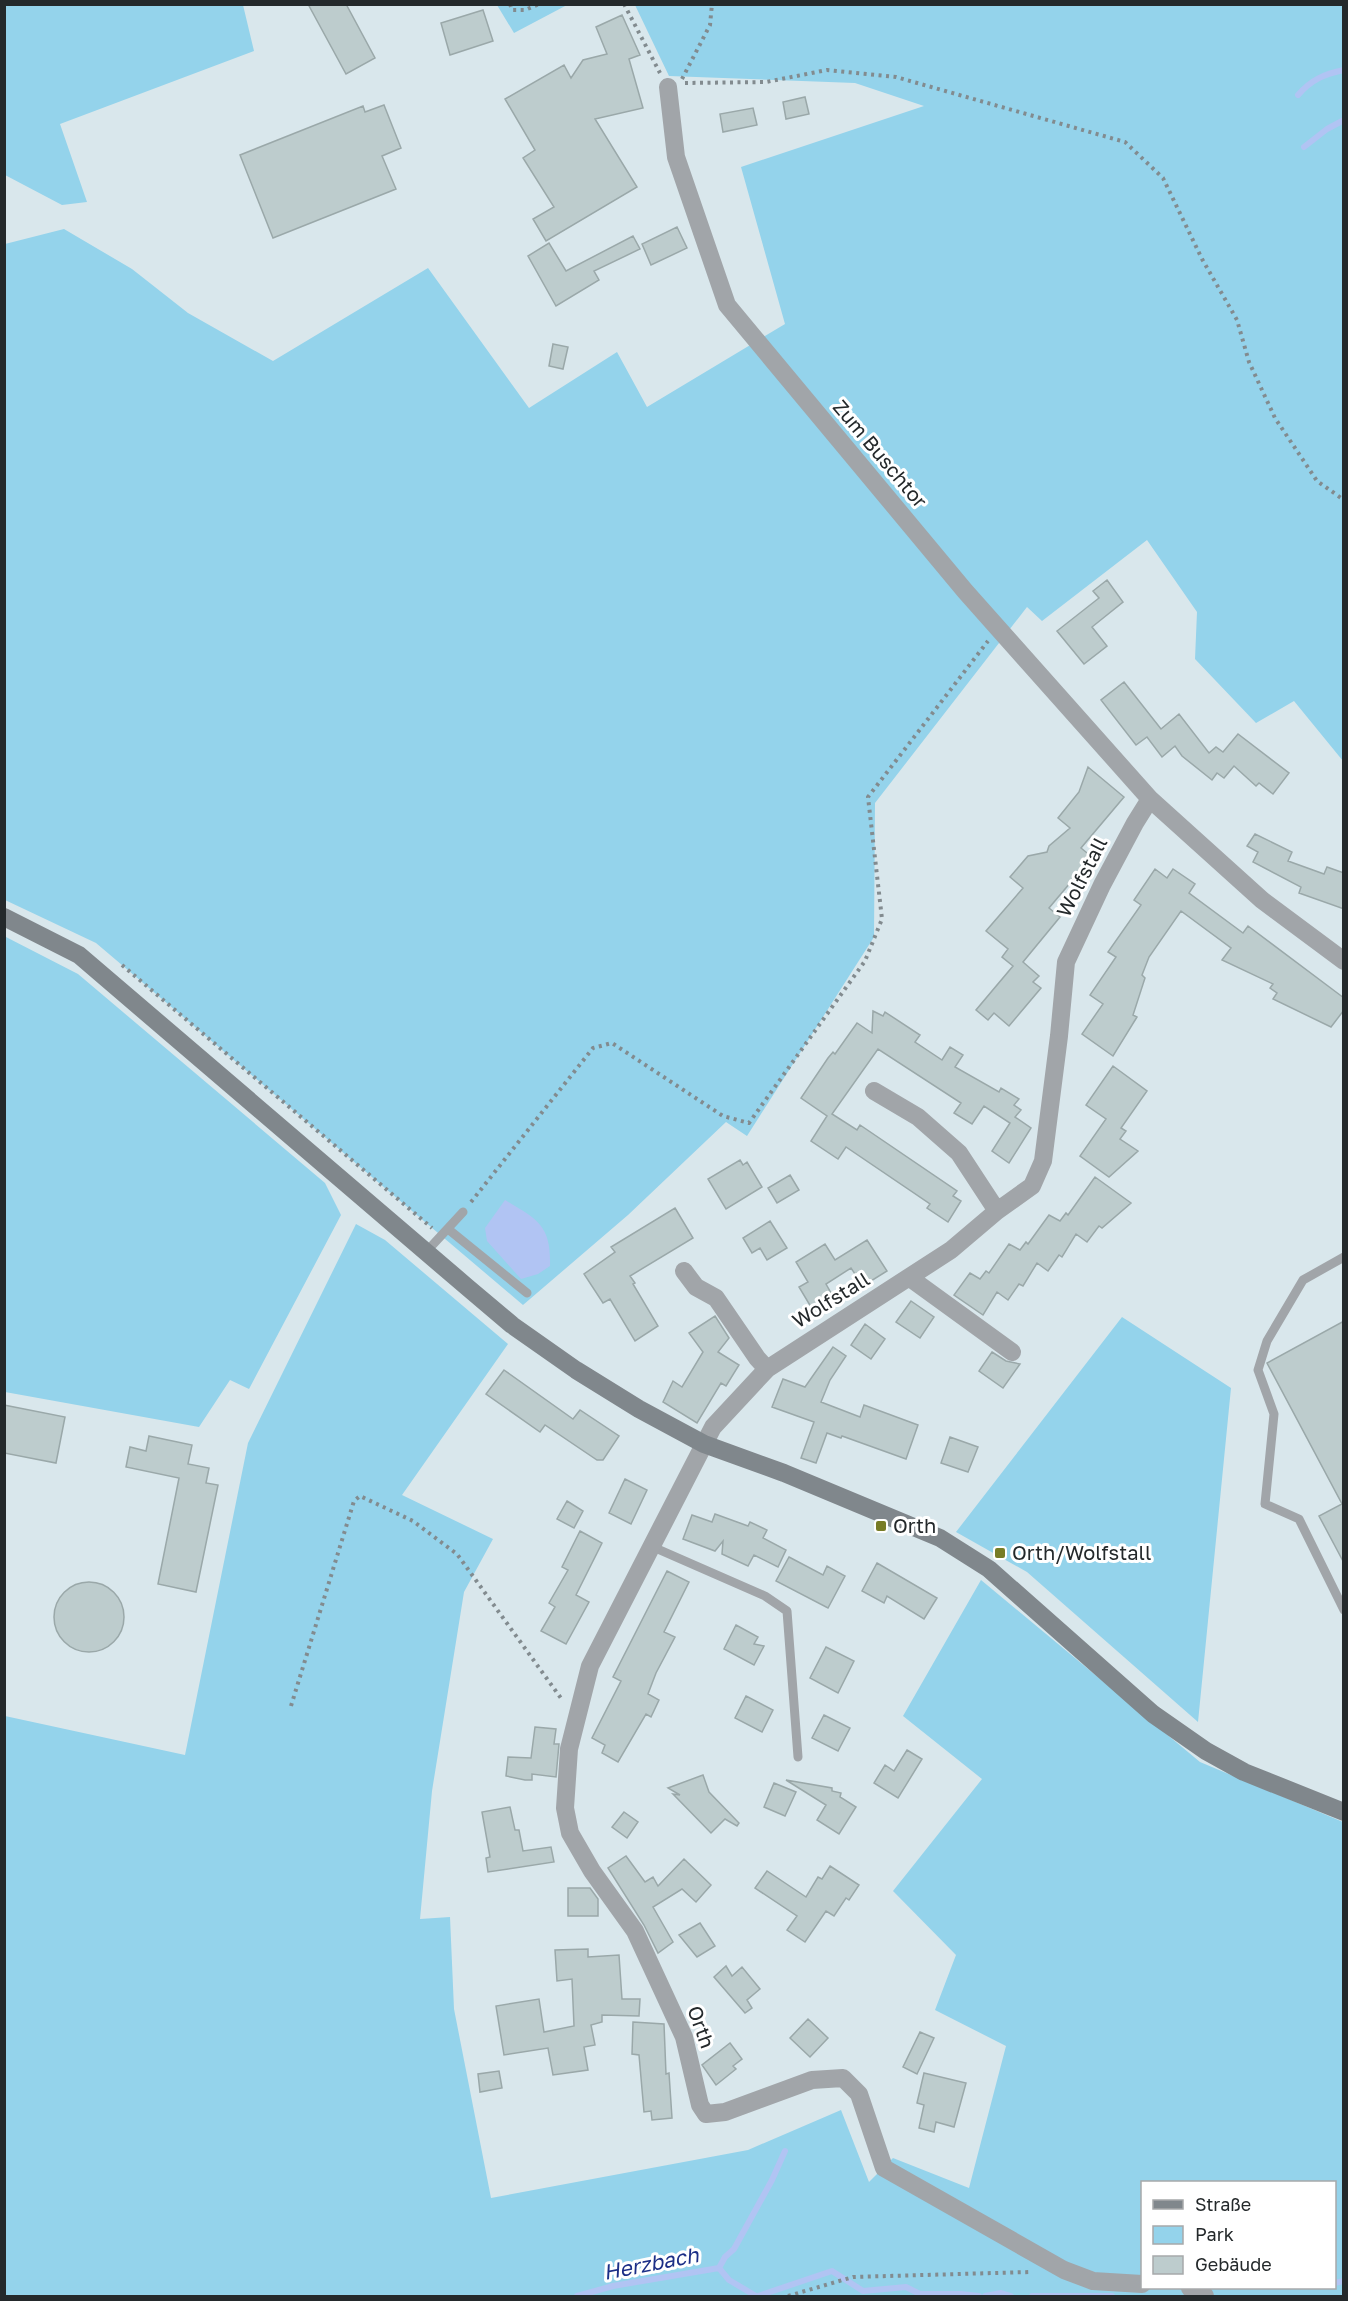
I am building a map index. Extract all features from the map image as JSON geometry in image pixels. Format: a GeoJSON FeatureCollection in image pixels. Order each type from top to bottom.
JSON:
{"type":"FeatureCollection","features":[{"type":"Feature","properties":{"kind":"main road"},"geometry":{"type":"LineString","coordinates":[[4,917],[79,955],[512,1325],[576,1370],[639,1409],[704,1444],[784,1473],[940,1538],[989,1569],[1153,1713],[1206,1751],[1244,1772],[1344,1812]]}},
{"type":"Feature","properties":{"kind":"street","name":"Zum Buschtor"},"geometry":{"type":"LineString","coordinates":[[668,87],[676,157],[728,305],[998,628],[1150,800]]}},
{"type":"Feature","properties":{"kind":"street"},"geometry":{"type":"LineString","coordinates":[[1150,800],[1262,900],[1344,961]]}},
{"type":"Feature","properties":{"kind":"street","name":"Wolfstall"},"geometry":{"type":"LineString","coordinates":[[704,1444],[713,1427],[767,1369],[951,1250],[997,1211],[1032,1186],[1042,1161],[1059,1036],[1066,962],[1102,885],[1150,800]]}},
{"type":"Feature","properties":{"kind":"street"},"geometry":{"type":"LineString","coordinates":[[874,1091],[918,1118],[959,1153],[997,1211]]}},
{"type":"Feature","properties":{"kind":"street"},"geometry":{"type":"LineString","coordinates":[[684,1271],[696,1287],[716,1298],[767,1369]]}},
{"type":"Feature","properties":{"kind":"street"},"geometry":{"type":"LineString","coordinates":[[910,1278],[1012,1352]]}},
{"type":"Feature","properties":{"kind":"street","name":"Orth"},"geometry":{"type":"LineString","coordinates":[[704,1444],[590,1666],[569,1749],[565,1808],[570,1833],[592,1871],[635,1931],[684,2037],[700,2105],[706,2114],[725,2112],[812,2080],[843,2078],[859,2094],[884,2168],[1064,2270]]}},
{"type":"Feature","properties":{"kind":"street"},"geometry":{"type":"LineString","coordinates":[[1064,2270],[1094,2281],[1141,2284]]}},
{"type":"Feature","properties":{"kind":"street"},"geometry":{"type":"LineString","coordinates":[[1193,2289],[1206,2296]]}},
{"type":"Feature","properties":{"kind":"lane"},"geometry":{"type":"LineString","coordinates":[[426,1252],[463,1212]]}},
{"type":"Feature","properties":{"kind":"lane"},"geometry":{"type":"LineString","coordinates":[[448,1229],[527,1293]]}},
{"type":"Feature","properties":{"kind":"lane"},"geometry":{"type":"LineString","coordinates":[[1344,1257],[1303,1280],[1267,1341],[1258,1370],[1274,1414],[1265,1504],[1299,1519],[1344,1610]]}},
{"type":"Feature","properties":{"kind":"lane"},"geometry":{"type":"LineString","coordinates":[[653,1547],[765,1596],[788,1611],[798,1757]]}},
{"type":"Feature","properties":{"kind":"path"},"geometry":{"type":"LineString","coordinates":[[510,4],[512,10],[525,10],[539,4]]}},
{"type":"Feature","properties":{"kind":"path"},"geometry":{"type":"LineString","coordinates":[[624,4],[668,87]]}},
{"type":"Feature","properties":{"kind":"path"},"geometry":{"type":"LineString","coordinates":[[712,4],[710,25],[681,83],[766,82],[827,70],[896,76],[1125,142],[1163,178],[1202,259],[1238,320],[1249,362],[1275,418],[1317,481],[1344,500]]}},
{"type":"Feature","properties":{"kind":"path"},"geometry":{"type":"LineString","coordinates":[[463,1212],[593,1048],[612,1043],[723,1116],[749,1123],[865,960],[882,919],[868,797],[998,628]]}},
{"type":"Feature","properties":{"kind":"path"},"geometry":{"type":"LineString","coordinates":[[291,1706],[354,1501],[360,1496],[413,1521],[457,1554],[562,1701],[579,1711]]}},
{"type":"Feature","properties":{"kind":"path"},"geometry":{"type":"LineString","coordinates":[[788,2296],[853,2277],[1064,2270]]}},
{"type":"Feature","properties":{"kind":"green space"},"geometry":{"type":"Polygon","coordinates":[[[4,5],[243,5],[254,51],[60,124],[87,202],[62,205],[5,175],[4,5]]]}},
{"type":"Feature","properties":{"kind":"green space"},"geometry":{"type":"Polygon","coordinates":[[[497,5],[567,5],[514,33],[497,5]]]}},
{"type":"Feature","properties":{"kind":"green space"},"geometry":{"type":"Polygon","coordinates":[[[635,5],[1343,5],[1343,761],[1294,701],[1256,723],[1195,659],[1197,612],[1147,540],[1042,621],[1027,607],[875,803],[874,937],[747,1136],[726,1122],[628,1215],[523,1305],[96,943],[5,900],[5,244],[64,229],[132,269],[188,313],[273,361],[428,268],[529,408],[617,352],[647,407],[785,324],[741,167],[924,106],[855,83],[669,76],[635,5]]]}},
{"type":"Feature","properties":{"kind":"green space"},"geometry":{"type":"Polygon","coordinates":[[[4,936],[78,974],[325,1183],[341,1215],[249,1389],[230,1380],[199,1427],[5,1392],[4,936]]]}},
{"type":"Feature","properties":{"kind":"green space"},"geometry":{"type":"Polygon","coordinates":[[[356,1224],[385,1240],[508,1344],[402,1495],[493,1539],[464,1592],[432,1791],[420,1919],[450,1917],[454,2009],[491,2198],[748,2150],[841,2110],[869,2182],[893,2158],[969,2188],[1006,2046],[935,2010],[956,1955],[893,1891],[982,1779],[903,1716],[981,1580],[1200,1762],[1343,1822],[1343,2296],[5,2296],[5,1716],[185,1755],[248,1443],[356,1224]]]}},
{"type":"Feature","properties":{"kind":"green space"},"geometry":{"type":"Polygon","coordinates":[[[1122,1317],[1231,1388],[1198,1722],[1027,1572],[956,1532],[1122,1317]]]}},
{"type":"Feature","properties":{"kind":"shaded area"},"geometry":{"type":"Polygon","coordinates":[[[505,1200],[534,1219],[545,1232],[550,1252],[550,1266],[538,1274],[521,1279],[487,1241],[485,1228],[505,1200]]]}},
{"type":"Feature","properties":{"kind":"building"},"geometry":{"type":"Polygon","coordinates":[[[308,4],[346,4],[375,58],[346,74],[308,4]]]}},
{"type":"Feature","properties":{"kind":"building"},"geometry":{"type":"Polygon","coordinates":[[[483,10],[493,41],[450,55],[441,23],[483,10]]]}},
{"type":"Feature","properties":{"kind":"building"},"geometry":{"type":"Polygon","coordinates":[[[622,15],[640,55],[629,59],[643,108],[595,119],[637,187],[546,241],[533,219],[554,207],[523,158],[535,150],[505,99],[564,65],[571,78],[583,60],[607,54],[596,27],[622,15]]]}},
{"type":"Feature","properties":{"kind":"building"},"geometry":{"type":"Polygon","coordinates":[[[805,97],[809,114],[786,119],[783,102],[805,97]]]}},
{"type":"Feature","properties":{"kind":"building"},"geometry":{"type":"Polygon","coordinates":[[[384,105],[401,148],[382,156],[396,189],[273,238],[240,155],[363,106],[365,112],[384,105]]]}},
{"type":"Feature","properties":{"kind":"building"},"geometry":{"type":"Polygon","coordinates":[[[753,108],[757,125],[723,132],[720,114],[753,108]]]}},
{"type":"Feature","properties":{"kind":"building"},"geometry":{"type":"Polygon","coordinates":[[[677,227],[687,248],[651,265],[642,244],[677,227]]]}},
{"type":"Feature","properties":{"kind":"building"},"geometry":{"type":"Polygon","coordinates":[[[633,236],[640,249],[594,271],[599,280],[556,306],[528,256],[549,243],[566,271],[633,236]]]}},
{"type":"Feature","properties":{"kind":"building"},"geometry":{"type":"Polygon","coordinates":[[[553,344],[568,347],[563,369],[549,366],[553,344]]]}},
{"type":"Feature","properties":{"kind":"building"},"geometry":{"type":"Polygon","coordinates":[[[1107,580],[1123,602],[1092,627],[1107,646],[1084,664],[1057,631],[1099,598],[1093,591],[1107,580]]]}},
{"type":"Feature","properties":{"kind":"building"},"geometry":{"type":"Polygon","coordinates":[[[1124,682],[1161,729],[1179,714],[1209,753],[1216,747],[1223,752],[1238,734],[1289,773],[1273,794],[1259,783],[1256,786],[1234,766],[1224,778],[1217,773],[1212,780],[1182,756],[1175,746],[1162,757],[1147,737],[1136,745],[1101,700],[1124,682]]]}},
{"type":"Feature","properties":{"kind":"building"},"geometry":{"type":"Polygon","coordinates":[[[1088,767],[1124,797],[1081,848],[1092,857],[1049,908],[1060,917],[1023,962],[1039,976],[1033,982],[1041,988],[1009,1026],[994,1013],[988,1020],[976,1010],[1013,966],[1002,957],[1008,949],[986,931],[1023,888],[1010,877],[1028,856],[1047,852],[1049,846],[1070,828],[1058,818],[1079,792],[1088,767]]]}},
{"type":"Feature","properties":{"kind":"building"},"geometry":{"type":"Polygon","coordinates":[[[1255,834],[1292,852],[1288,861],[1324,874],[1327,867],[1344,873],[1344,909],[1299,893],[1301,887],[1253,862],[1258,852],[1247,846],[1255,834]]]}},
{"type":"Feature","properties":{"kind":"building"},"geometry":{"type":"Polygon","coordinates":[[[1155,869],[1167,878],[1173,869],[1195,884],[1189,893],[1243,933],[1248,926],[1344,998],[1344,1010],[1331,1027],[1273,999],[1277,993],[1270,988],[1273,984],[1222,960],[1231,948],[1181,911],[1149,957],[1142,975],[1145,978],[1133,1015],[1137,1017],[1113,1056],[1082,1034],[1103,1004],[1090,995],[1116,957],[1108,952],[1141,905],[1134,900],[1155,869]]]}},
{"type":"Feature","properties":{"kind":"building"},"geometry":{"type":"Polygon","coordinates":[[[873,1011],[883,1016],[885,1012],[920,1035],[915,1042],[942,1060],[950,1047],[963,1055],[955,1067],[999,1092],[1001,1088],[1019,1099],[1014,1105],[1021,1110],[1015,1117],[1031,1128],[1009,1163],[992,1151],[1010,1123],[984,1106],[972,1124],[954,1113],[961,1103],[878,1049],[832,1114],[857,1130],[860,1125],[957,1191],[953,1196],[961,1201],[948,1222],[927,1208],[930,1204],[846,1147],[838,1159],[811,1141],[827,1116],[801,1098],[828,1058],[833,1052],[835,1054],[857,1023],[872,1033],[873,1011]]]}},
{"type":"Feature","properties":{"kind":"building"},"geometry":{"type":"Polygon","coordinates":[[[1113,1066],[1147,1091],[1121,1128],[1126,1131],[1120,1139],[1138,1151],[1109,1177],[1080,1156],[1106,1119],[1086,1105],[1113,1066]]]}},
{"type":"Feature","properties":{"kind":"building"},"geometry":{"type":"Polygon","coordinates":[[[740,1160],[743,1165],[747,1162],[762,1187],[726,1209],[708,1179],[740,1160]]]}},
{"type":"Feature","properties":{"kind":"building"},"geometry":{"type":"Polygon","coordinates":[[[790,1175],[799,1190],[777,1203],[768,1188],[790,1175]]]}},
{"type":"Feature","properties":{"kind":"building"},"geometry":{"type":"Polygon","coordinates":[[[1095,1177],[1131,1203],[1102,1228],[1099,1226],[1087,1242],[1076,1234],[1062,1257],[1059,1255],[1048,1271],[1037,1263],[1023,1286],[1019,1284],[1008,1300],[997,1292],[983,1315],[954,1295],[970,1273],[980,1279],[986,1271],[989,1273],[1009,1244],[1020,1250],[1026,1242],[1028,1244],[1049,1215],[1060,1221],[1066,1213],[1068,1215],[1095,1177]]]}},
{"type":"Feature","properties":{"kind":"building"},"geometry":{"type":"Polygon","coordinates":[[[675,1208],[693,1238],[630,1276],[658,1326],[635,1341],[610,1299],[603,1303],[584,1274],[615,1252],[611,1247],[675,1208]]]}},
{"type":"Feature","properties":{"kind":"building"},"geometry":{"type":"Polygon","coordinates":[[[770,1221],[787,1248],[767,1260],[760,1248],[752,1253],[743,1238],[770,1221]]]}},
{"type":"Feature","properties":{"kind":"building"},"geometry":{"type":"Polygon","coordinates":[[[867,1240],[887,1271],[863,1286],[851,1268],[826,1284],[835,1300],[814,1312],[799,1287],[808,1282],[796,1262],[825,1244],[835,1260],[867,1240]]]}},
{"type":"Feature","properties":{"kind":"building"},"geometry":{"type":"Polygon","coordinates":[[[911,1301],[934,1317],[920,1338],[896,1322],[911,1301]]]}},
{"type":"Feature","properties":{"kind":"building"},"geometry":{"type":"Polygon","coordinates":[[[715,1316],[729,1338],[718,1352],[739,1365],[726,1386],[721,1383],[697,1423],[663,1402],[673,1381],[682,1387],[703,1352],[689,1333],[715,1316]]]}},
{"type":"Feature","properties":{"kind":"building"},"geometry":{"type":"Polygon","coordinates":[[[1344,1321],[1344,1563],[1319,1516],[1342,1504],[1267,1363],[1344,1321]]]}},
{"type":"Feature","properties":{"kind":"building"},"geometry":{"type":"Polygon","coordinates":[[[865,1324],[885,1339],[871,1359],[851,1345],[865,1324]]]}},
{"type":"Feature","properties":{"kind":"building"},"geometry":{"type":"Polygon","coordinates":[[[833,1347],[846,1356],[830,1380],[821,1402],[860,1417],[864,1405],[918,1425],[906,1459],[842,1436],[841,1438],[827,1433],[816,1463],[801,1458],[814,1422],[772,1407],[783,1379],[805,1387],[833,1347]]]}},
{"type":"Feature","properties":{"kind":"building"},"geometry":{"type":"Polygon","coordinates":[[[992,1352],[1006,1361],[1020,1364],[1003,1388],[979,1371],[992,1352]]]}},
{"type":"Feature","properties":{"kind":"building"},"geometry":{"type":"Polygon","coordinates":[[[504,1370],[573,1419],[580,1410],[619,1436],[603,1460],[597,1460],[545,1425],[540,1432],[486,1394],[504,1370]]]}},
{"type":"Feature","properties":{"kind":"building"},"geometry":{"type":"Polygon","coordinates":[[[4,1405],[65,1417],[56,1463],[4,1453],[4,1405]]]}},
{"type":"Feature","properties":{"kind":"building"},"geometry":{"type":"Polygon","coordinates":[[[149,1436],[192,1445],[188,1464],[209,1468],[206,1483],[218,1485],[196,1592],[158,1584],[179,1478],[126,1467],[130,1447],[146,1451],[149,1436]]]}},
{"type":"Feature","properties":{"kind":"building"},"geometry":{"type":"Polygon","coordinates":[[[950,1437],[978,1447],[968,1472],[941,1463],[950,1437]]]}},
{"type":"Feature","properties":{"kind":"building"},"geometry":{"type":"Polygon","coordinates":[[[625,1479],[647,1490],[631,1524],[609,1513],[625,1479]]]}},
{"type":"Feature","properties":{"kind":"building"},"geometry":{"type":"Polygon","coordinates":[[[567,1501],[583,1511],[574,1528],[557,1519],[567,1501]]]}},
{"type":"Feature","properties":{"kind":"building"},"geometry":{"type":"Polygon","coordinates":[[[715,1514],[748,1526],[750,1522],[767,1530],[763,1538],[786,1550],[778,1567],[754,1555],[748,1566],[722,1554],[723,1541],[715,1551],[683,1539],[692,1515],[712,1522],[715,1514]]]}},
{"type":"Feature","properties":{"kind":"building"},"geometry":{"type":"Polygon","coordinates":[[[580,1531],[602,1543],[576,1595],[589,1602],[566,1644],[541,1631],[555,1607],[549,1603],[568,1570],[562,1567],[580,1531]]]}},
{"type":"Feature","properties":{"kind":"building"},"geometry":{"type":"Polygon","coordinates":[[[789,1557],[823,1575],[827,1566],[845,1576],[828,1608],[776,1581],[789,1557]]]}},
{"type":"Feature","properties":{"kind":"building"},"geometry":{"type":"Polygon","coordinates":[[[877,1563],[937,1598],[924,1619],[887,1596],[884,1603],[862,1591],[877,1563]]]}},
{"type":"Feature","properties":{"kind":"building"},"geometry":{"type":"Polygon","coordinates":[[[667,1571],[689,1582],[664,1632],[675,1637],[648,1694],[659,1700],[651,1717],[646,1714],[618,1762],[602,1753],[605,1745],[592,1738],[621,1681],[613,1677],[667,1571]]]}},
{"type":"Feature","properties":{"kind":"building"},"geometry":{"type":"Polygon","coordinates":[[[89,1582],[108,1588],[118,1598],[124,1617],[118,1636],[108,1646],[89,1652],[70,1646],[60,1636],[54,1617],[60,1598],[70,1588],[89,1582]]]}},
{"type":"Feature","properties":{"kind":"building"},"geometry":{"type":"Polygon","coordinates":[[[736,1625],[758,1637],[754,1644],[764,1646],[754,1665],[724,1649],[736,1625]]]}},
{"type":"Feature","properties":{"kind":"building"},"geometry":{"type":"Polygon","coordinates":[[[826,1647],[854,1661],[838,1693],[810,1678],[826,1647]]]}},
{"type":"Feature","properties":{"kind":"building"},"geometry":{"type":"Polygon","coordinates":[[[746,1696],[773,1710],[762,1732],[735,1718],[746,1696]]]}},
{"type":"Feature","properties":{"kind":"building"},"geometry":{"type":"Polygon","coordinates":[[[824,1715],[850,1728],[838,1751],[812,1738],[824,1715]]]}},
{"type":"Feature","properties":{"kind":"building"},"geometry":{"type":"Polygon","coordinates":[[[535,1727],[556,1729],[554,1744],[559,1744],[556,1777],[532,1774],[532,1780],[525,1780],[506,1776],[508,1757],[531,1758],[535,1727]]]}},
{"type":"Feature","properties":{"kind":"building"},"geometry":{"type":"Polygon","coordinates":[[[907,1750],[922,1759],[898,1798],[874,1783],[885,1765],[894,1771],[907,1750]]]}},
{"type":"Feature","properties":{"kind":"building"},"geometry":{"type":"Polygon","coordinates":[[[703,1775],[709,1792],[739,1823],[737,1826],[725,1819],[711,1833],[673,1794],[680,1795],[668,1788],[703,1775]]]}},
{"type":"Feature","properties":{"kind":"building"},"geometry":{"type":"Polygon","coordinates":[[[786,1780],[832,1788],[832,1791],[841,1793],[840,1797],[856,1807],[839,1834],[817,1820],[826,1805],[786,1780]]]}},
{"type":"Feature","properties":{"kind":"building"},"geometry":{"type":"Polygon","coordinates":[[[774,1783],[796,1792],[785,1816],[764,1807],[774,1783]]]}},
{"type":"Feature","properties":{"kind":"building"},"geometry":{"type":"Polygon","coordinates":[[[510,1807],[515,1830],[519,1830],[523,1851],[551,1847],[554,1862],[488,1872],[486,1858],[490,1857],[482,1812],[510,1807]]]}},
{"type":"Feature","properties":{"kind":"building"},"geometry":{"type":"Polygon","coordinates":[[[624,1812],[638,1822],[627,1838],[612,1827],[624,1812]]]}},
{"type":"Feature","properties":{"kind":"building"},"geometry":{"type":"Polygon","coordinates":[[[626,1856],[645,1882],[653,1877],[658,1886],[684,1859],[711,1885],[696,1902],[682,1889],[653,1907],[673,1942],[658,1953],[644,1925],[608,1868],[626,1856]]]}},
{"type":"Feature","properties":{"kind":"building"},"geometry":{"type":"Polygon","coordinates":[[[830,1866],[859,1885],[849,1900],[846,1898],[834,1916],[826,1911],[805,1942],[787,1930],[797,1916],[755,1888],[767,1871],[806,1897],[818,1877],[822,1879],[830,1866]]]}},
{"type":"Feature","properties":{"kind":"building"},"geometry":{"type":"Polygon","coordinates":[[[568,1888],[590,1888],[598,1899],[598,1916],[568,1916],[568,1888]]]}},
{"type":"Feature","properties":{"kind":"building"},"geometry":{"type":"Polygon","coordinates":[[[700,1923],[715,1946],[697,1957],[679,1935],[700,1923]]]}},
{"type":"Feature","properties":{"kind":"building"},"geometry":{"type":"Polygon","coordinates":[[[588,1949],[588,1957],[619,1955],[622,1999],[640,1999],[639,2016],[602,2015],[602,2022],[591,2025],[595,2045],[584,2047],[588,2070],[553,2075],[548,2048],[504,2055],[496,2006],[539,1999],[544,2032],[574,2026],[572,1979],[557,1981],[555,1950],[588,1949]]]}},
{"type":"Feature","properties":{"kind":"building"},"geometry":{"type":"Polygon","coordinates":[[[726,1966],[732,1976],[742,1967],[760,1989],[747,2000],[752,2008],[745,2013],[714,1977],[726,1966]]]}},
{"type":"Feature","properties":{"kind":"building"},"geometry":{"type":"Polygon","coordinates":[[[808,2019],[828,2038],[810,2057],[790,2038],[808,2019]]]}},
{"type":"Feature","properties":{"kind":"building"},"geometry":{"type":"Polygon","coordinates":[[[633,2022],[664,2024],[666,2074],[669,2073],[672,2118],[652,2120],[651,2111],[644,2112],[639,2055],[632,2054],[633,2022]]]}},
{"type":"Feature","properties":{"kind":"building"},"geometry":{"type":"Polygon","coordinates":[[[920,2032],[934,2038],[917,2074],[903,2067],[920,2032]]]}},
{"type":"Feature","properties":{"kind":"building"},"geometry":{"type":"Polygon","coordinates":[[[730,2043],[742,2059],[733,2066],[736,2069],[716,2085],[702,2065],[730,2043]]]}},
{"type":"Feature","properties":{"kind":"building"},"geometry":{"type":"Polygon","coordinates":[[[499,2071],[502,2088],[480,2092],[478,2074],[499,2071]]]}},
{"type":"Feature","properties":{"kind":"building"},"geometry":{"type":"Polygon","coordinates":[[[924,2073],[966,2083],[954,2127],[936,2122],[934,2132],[919,2128],[924,2105],[917,2103],[924,2073]]]}},
{"type":"Feature","properties":{"kind":"waterway"},"geometry":{"type":"LineString","coordinates":[[1298,95],[1318,78],[1344,70]]}},
{"type":"Feature","properties":{"kind":"waterway"},"geometry":{"type":"LineString","coordinates":[[1304,147],[1327,129],[1344,120]]}},
{"type":"Feature","properties":{"kind":"waterway"},"geometry":{"type":"LineString","coordinates":[[719,2268],[725,2257],[734,2249],[772,2180],[785,2151]]}},
{"type":"Feature","properties":{"kind":"waterway","name":"Herzbach"},"geometry":{"type":"LineString","coordinates":[[577,2296],[613,2286],[719,2268],[729,2280],[756,2296]]}},
{"type":"Feature","properties":{"kind":"waterway","name":"Herzbach"},"geometry":{"type":"LineString","coordinates":[[758,2296],[832,2271],[863,2291],[906,2287],[920,2294],[979,2296]]}},
{"type":"Feature","properties":{"kind":"waterway","name":"Herzbach"},"geometry":{"type":"LineString","coordinates":[[1336,2283],[1344,2281]]}},
{"type":"Feature","properties":{"kind":"waterway","name":"Herzbach"},"geometry":{"type":"LineString","coordinates":[[985,2296],[1001,2293],[1011,2296]]}},
{"type":"Feature","properties":{"kind":"waterway","name":"Herzbach"},"geometry":{"type":"LineString","coordinates":[[1032,2296],[1112,2296]]}},
{"type":"Feature","properties":{"kind":"place","name":"Orth"},"geometry":{"type":"Point","coordinates":[881,1526]}},
{"type":"Feature","properties":{"kind":"place","name":"Orth/Wolfstall"},"geometry":{"type":"Point","coordinates":[1000,1553]}}]}
